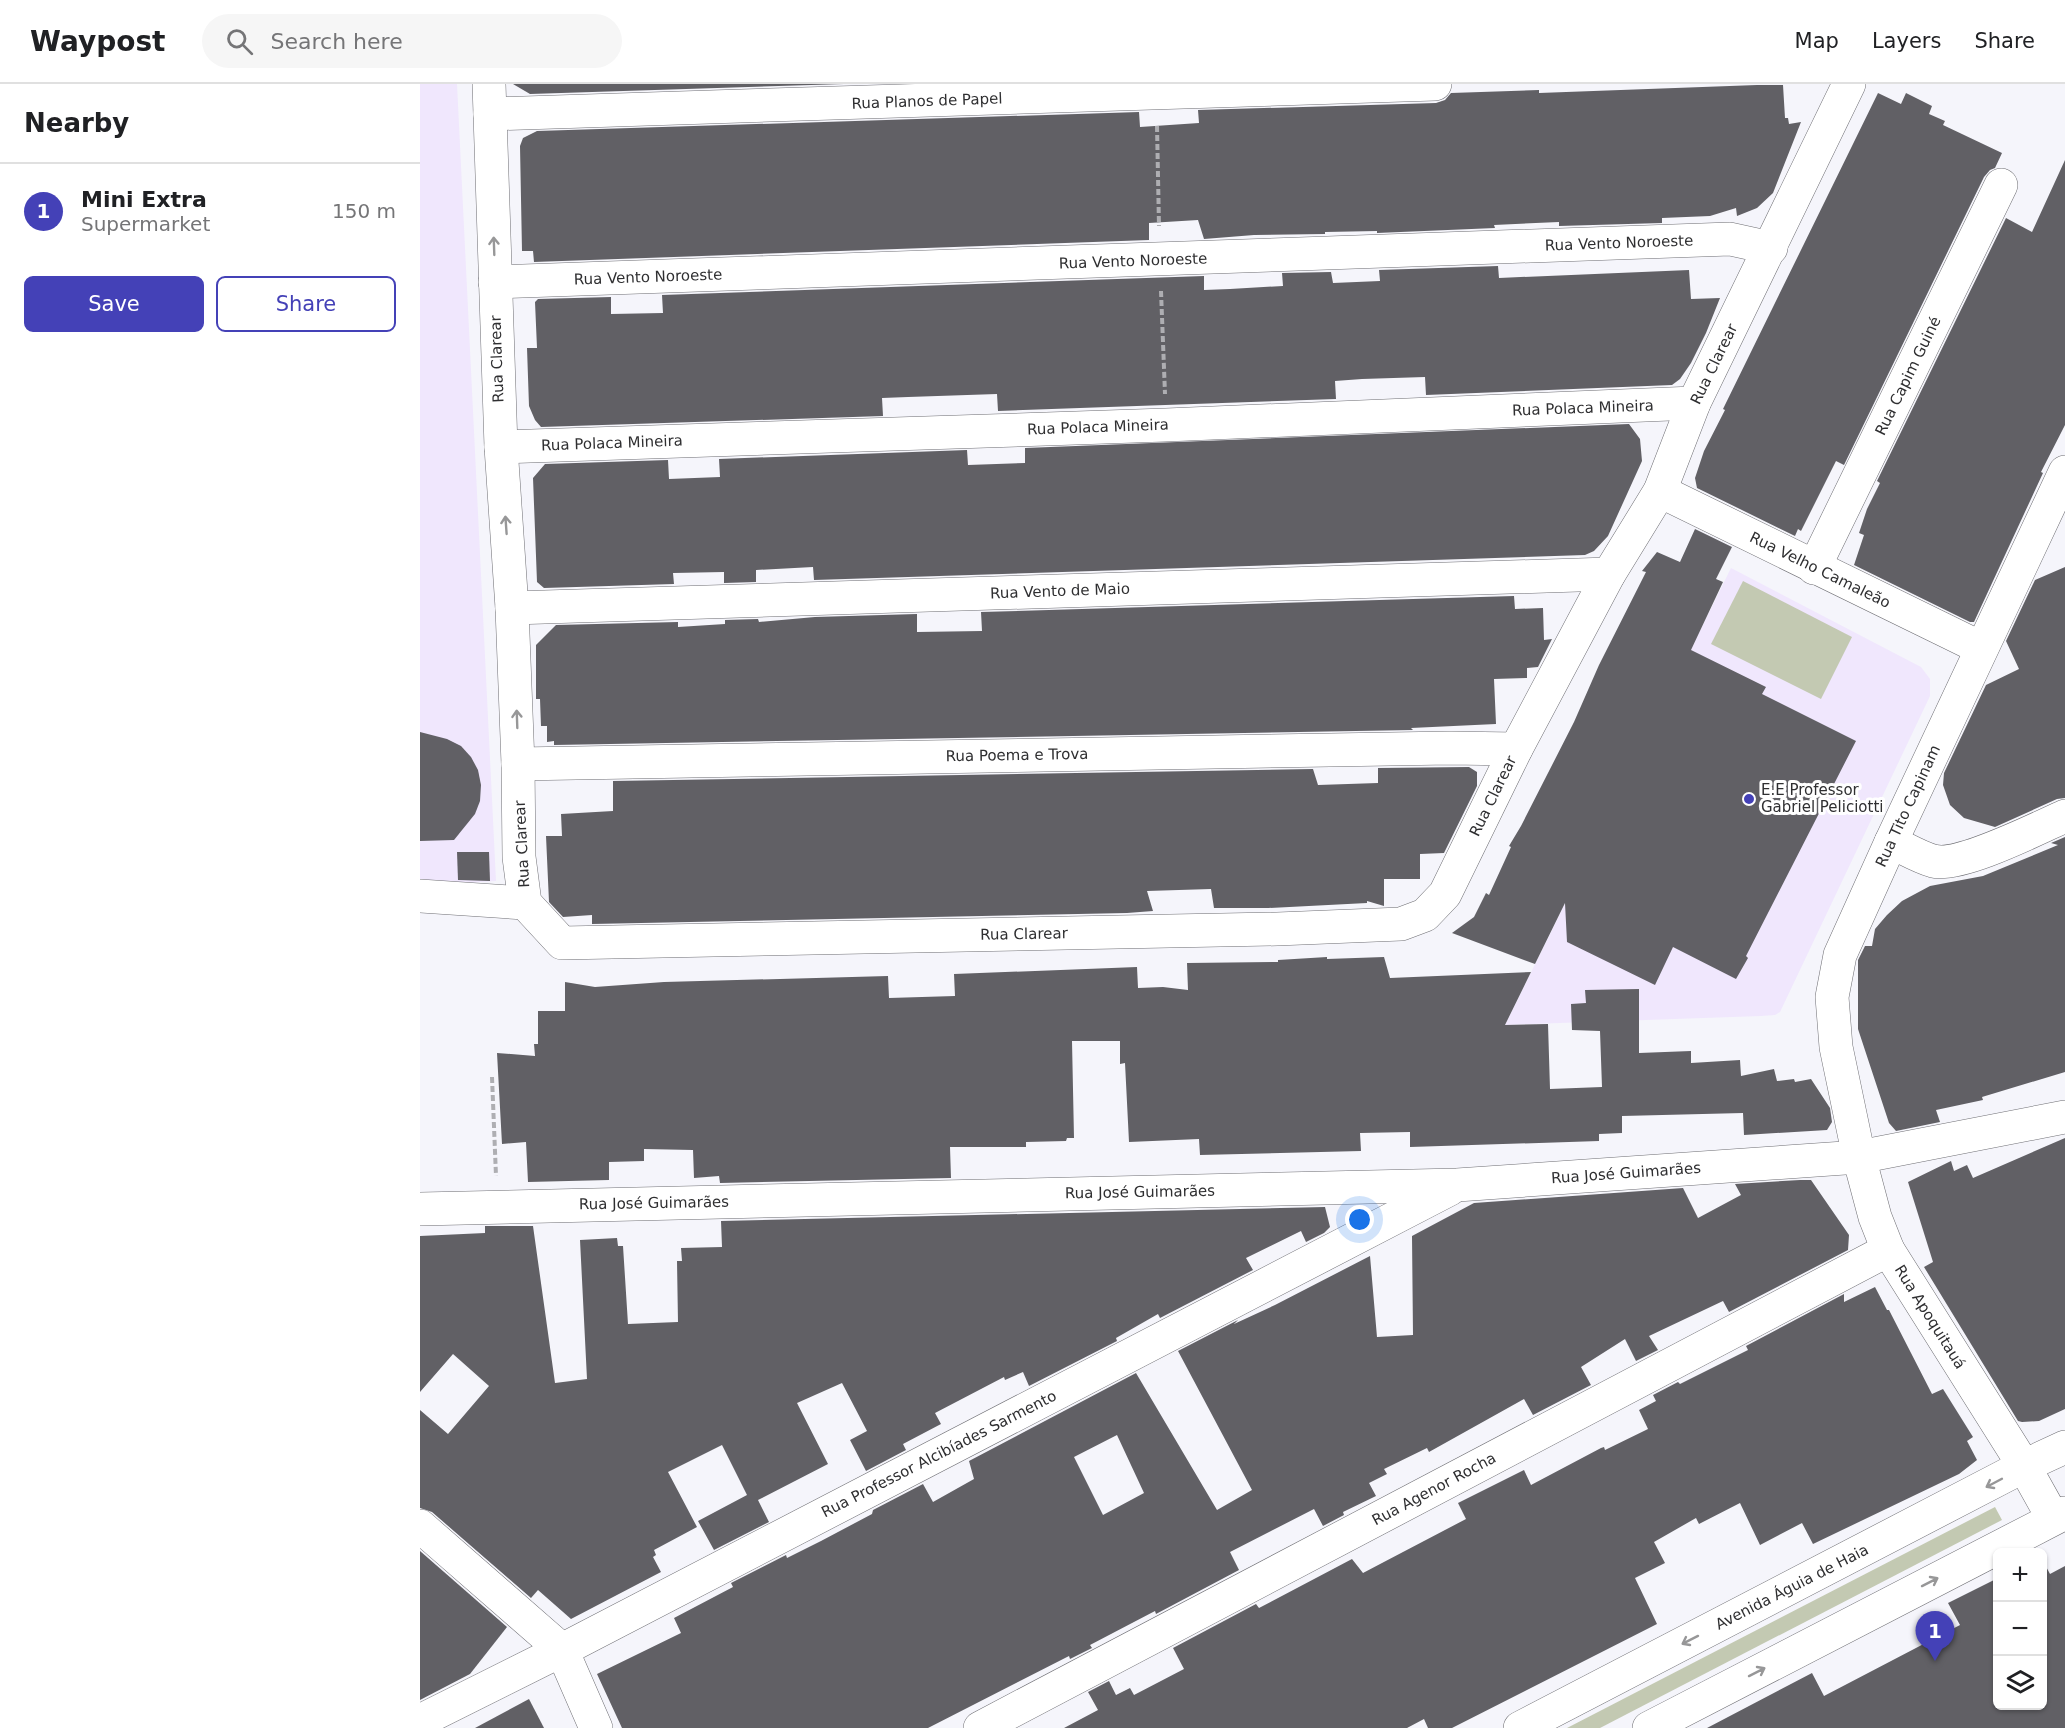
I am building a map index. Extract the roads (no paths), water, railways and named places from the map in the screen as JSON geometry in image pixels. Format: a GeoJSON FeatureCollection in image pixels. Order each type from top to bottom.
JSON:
{"type":"FeatureCollection","features":[{"type":"Feature","properties":{"kind":"street","name":"Rua Planos de Papel"},"geometry":{"type":"LineString","coordinates":[[490,99],[1435,84]]}},
{"type":"Feature","properties":{"kind":"street","name":"Rua Clarear"},"geometry":{"type":"LineString","coordinates":[[490,99],[501,447],[512,608],[518,764],[519,857],[525,903],[562,943],[1253,930],[1401,924],[1425,915],[1445,894],[1516,749],[1609,573],[1660,491],[1694,403],[1849,84]]}},
{"type":"Feature","properties":{"kind":"street","name":"Rua Capim Guiné"},"geometry":{"type":"LineString","coordinates":[[1814,568],[2001,185]]}},
{"type":"Feature","properties":{"kind":"street","name":"Rua Vento Noroeste"},"geometry":{"type":"LineString","coordinates":[[495,282],[1730,239],[1771,248]]}},
{"type":"Feature","properties":{"kind":"street","name":"Rua Polaca Mineira"},"geometry":{"type":"LineString","coordinates":[[501,447],[1142,426],[1694,403]]}},
{"type":"Feature","properties":{"kind":"street","name":"Rua Tito Capinam"},"geometry":{"type":"LineString","coordinates":[[1859,1157],[1836,1047],[1832,997],[1840,955],[1981,648],[2065,472]]}},
{"type":"Feature","properties":{"kind":"street","name":"Rua Velho Camaleão"},"geometry":{"type":"LineString","coordinates":[[1660,491],[1981,648]]}},
{"type":"Feature","properties":{"kind":"street","name":"Rua Vento de Maio"},"geometry":{"type":"LineString","coordinates":[[512,608],[1609,573]]}},
{"type":"Feature","properties":{"kind":"street","name":"Rua Poema e Trova"},"geometry":{"type":"LineString","coordinates":[[518,764],[1450,748],[1516,749]]}},
{"type":"Feature","properties":{"kind":"street"},"geometry":{"type":"LineString","coordinates":[[1891,842],[1935,862],[1957,860],[1982,852],[2065,816]]}},
{"type":"Feature","properties":{"kind":"street"},"geometry":{"type":"LineString","coordinates":[[420,896],[525,903]]}},
{"type":"Feature","properties":{"kind":"street","name":"Rua José Guimarães"},"geometry":{"type":"LineString","coordinates":[[420,1209],[1457,1185],[1859,1157],[2065,1117]]}},
{"type":"Feature","properties":{"kind":"street","name":"Rua Apoquitauá"},"geometry":{"type":"LineString","coordinates":[[1859,1157],[1875,1217],[1888,1250],[2024,1466],[2059,1516]]}},
{"type":"Feature","properties":{"kind":"street","name":"Rua Professor Alcibíades Sarmento"},"geometry":{"type":"LineString","coordinates":[[420,1721],[562,1650],[1457,1185]]}},
{"type":"Feature","properties":{"kind":"street","name":"Rua Agenor Rocha"},"geometry":{"type":"LineString","coordinates":[[980,1728],[1888,1250]]}},
{"type":"Feature","properties":{"kind":"street","name":"Avenida Águia de Haia"},"geometry":{"type":"LineString","coordinates":[[1521,1728],[2024,1466],[2065,1447]]}},
{"type":"Feature","properties":{"kind":"street"},"geometry":{"type":"LineString","coordinates":[[1649,1728],[2059,1516]]}},
{"type":"Feature","properties":{"kind":"street"},"geometry":{"type":"LineString","coordinates":[[420,1526],[562,1650],[596,1728]]}},
{"type":"Feature","properties":{"kind":"place","name":"E.E Professor Gabriel Peliciotti"},"geometry":{"type":"Point","coordinates":[1749,799]}},
{"type":"Feature","properties":{"kind":"place","name":"Mini Extra"},"geometry":{"type":"Point","coordinates":[1935,1661]}}]}
